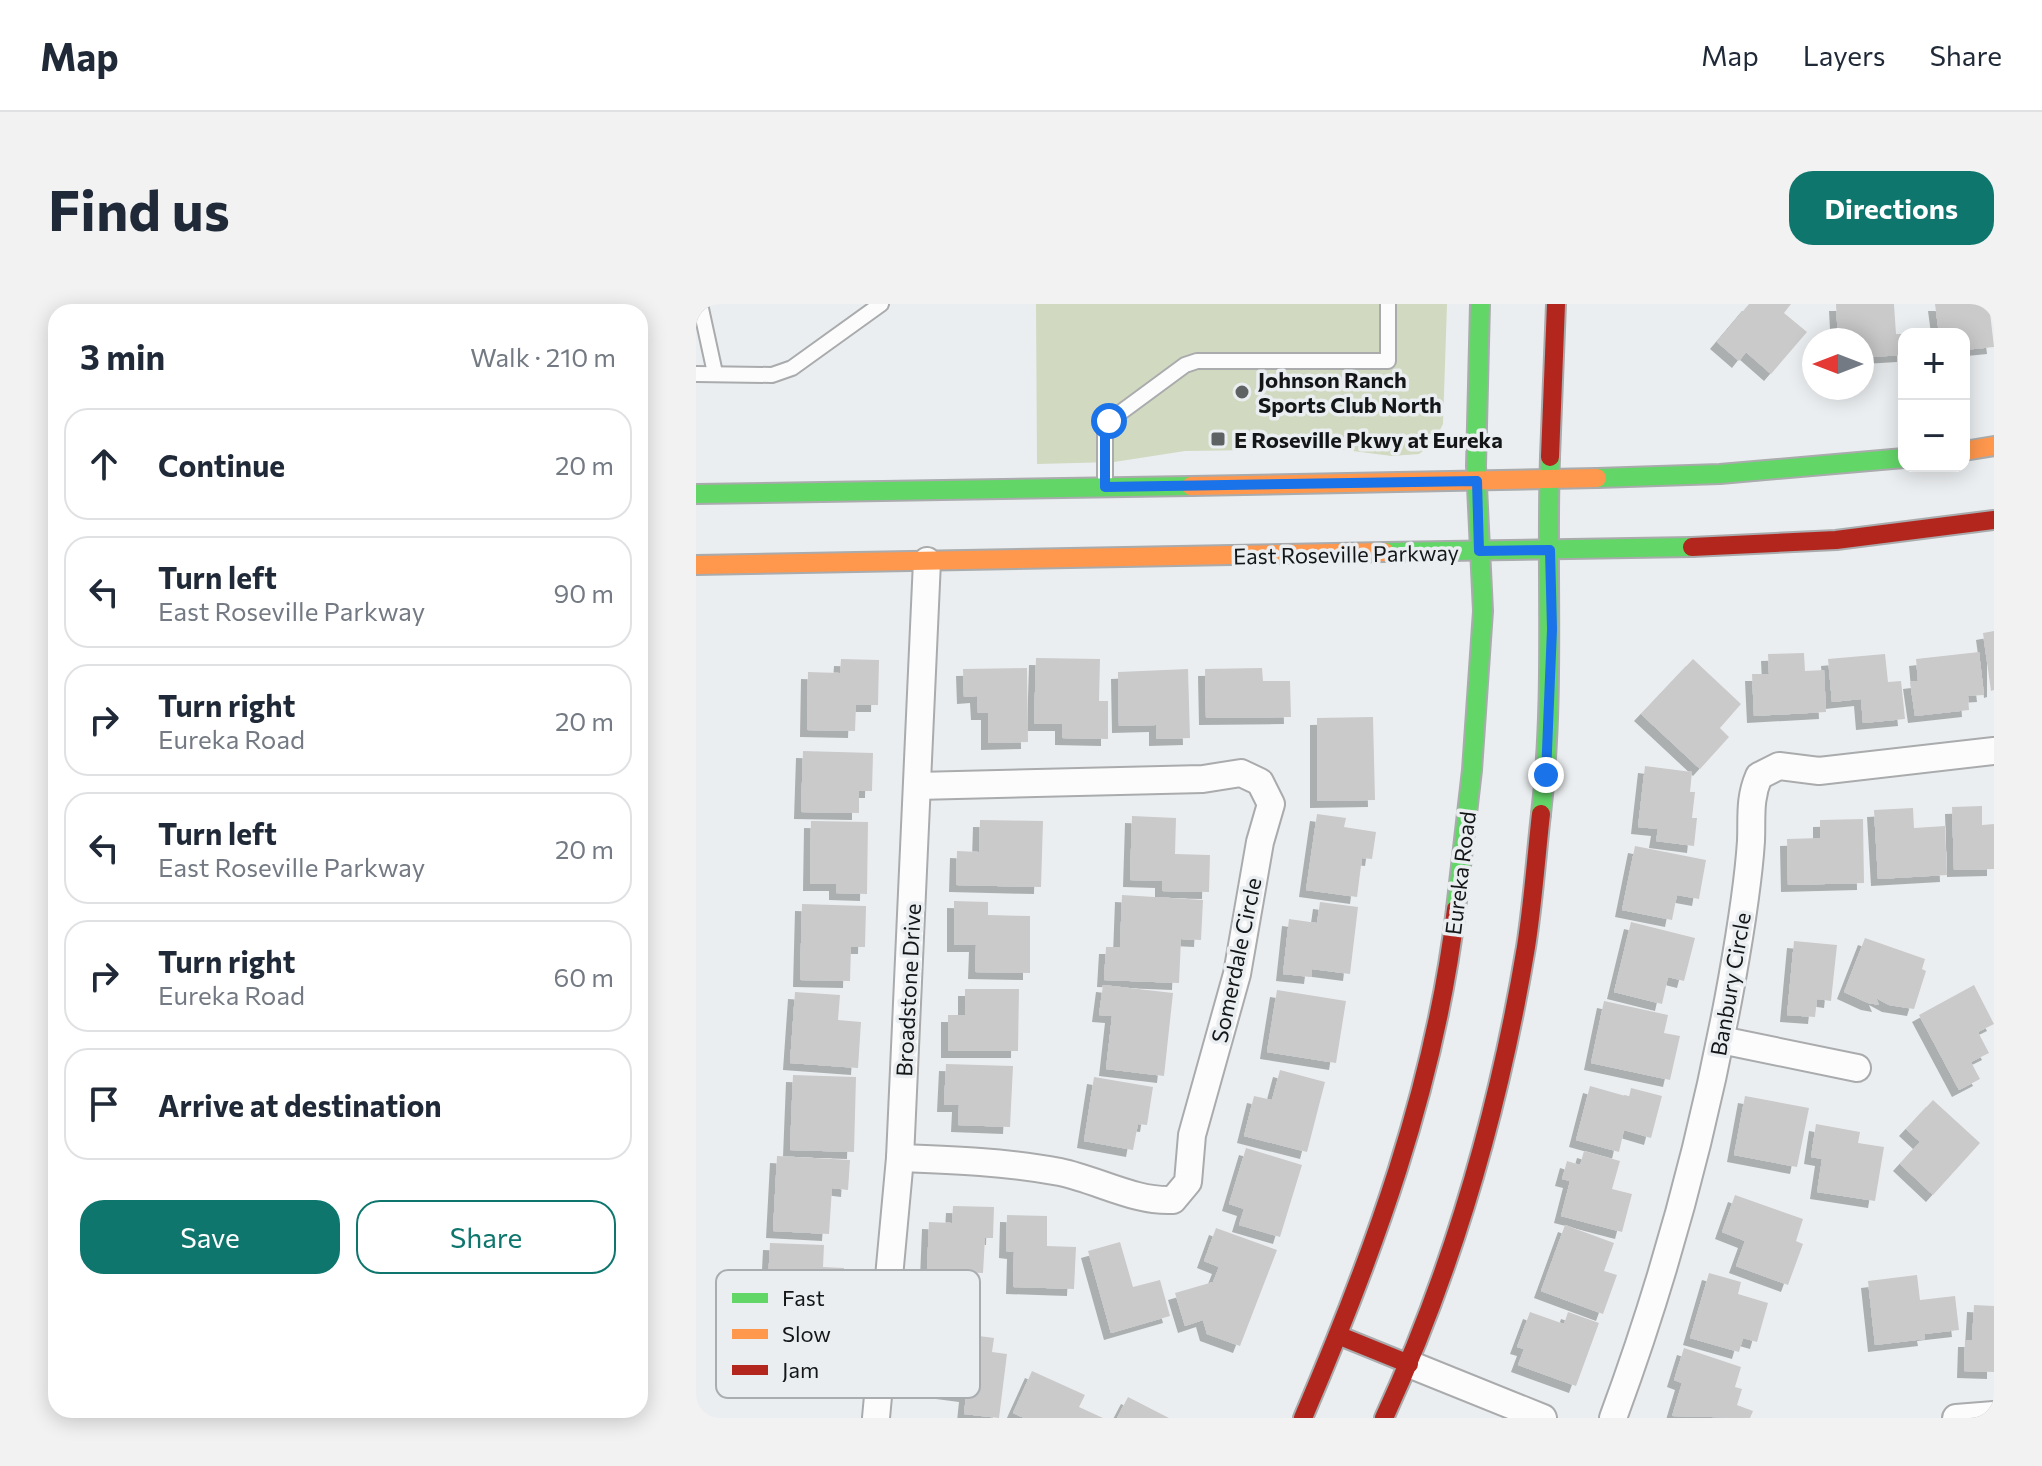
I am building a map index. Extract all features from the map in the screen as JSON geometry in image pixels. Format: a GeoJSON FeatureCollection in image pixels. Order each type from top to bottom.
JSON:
{"type":"FeatureCollection","features":[{"type":"Feature","properties":{"kind":"main road","name":"Eureka Road"},"geometry":{"type":"LineString","coordinates":[[1303,1418],[1340,1336],[1404,1154],[1438,1015],[1453,931],[1472,770],[1483,611],[1477,481],[1480,304]]}},
{"type":"Feature","properties":{"kind":"main road"},"geometry":{"type":"LineString","coordinates":[[1384,1418],[1409,1364],[1463,1215],[1488,1126],[1526,947],[1546,775],[1552,629],[1549,480],[1556,304]]}},
{"type":"Feature","properties":{"kind":"main road"},"geometry":{"type":"LineString","coordinates":[[1970,450],[1994,446]]}},
{"type":"Feature","properties":{"kind":"main road"},"geometry":{"type":"LineString","coordinates":[[696,494],[1549,480],[1720,474],[1898,459]]}},
{"type":"Feature","properties":{"kind":"main road","name":"East Roseville Parkway"},"geometry":{"type":"LineString","coordinates":[[696,565],[1550,550],[1836,540],[1994,520]]}},
{"type":"Feature","properties":{"kind":"main road"},"geometry":{"type":"LineString","coordinates":[[1340,1336],[1409,1364]]}},
{"type":"Feature","properties":{"kind":"street","name":"Broadstone Drive"},"geometry":{"type":"LineString","coordinates":[[890,1270],[900,1158],[927,561]]}},
{"type":"Feature","properties":{"kind":"street","name":"Banbury Circle"},"geometry":{"type":"LineString","coordinates":[[1613,1418],[1672,1241],[1702,1133],[1738,946],[1751,841],[1750,798],[1759,776],[1779,766],[1819,771],[1994,751]]}},
{"type":"Feature","properties":{"kind":"street","name":"Somerdale Circle"},"geometry":{"type":"LineString","coordinates":[[900,1158],[1012,1164],[1106,1184],[1151,1201],[1173,1200],[1188,1182],[1192,1135],[1237,974],[1260,842],[1271,804],[1260,782],[1241,773],[1203,779],[917,786]]}},
{"type":"Feature","properties":{"kind":"street"},"geometry":{"type":"LineString","coordinates":[[1721,1040],[1857,1068]]}},
{"type":"Feature","properties":{"kind":"street"},"geometry":{"type":"LineString","coordinates":[[1409,1364],[1543,1418]]}},
{"type":"Feature","properties":{"kind":"street","name":"Broadstone Drive"},"geometry":{"type":"LineString","coordinates":[[876,1418],[878,1398]]}},
{"type":"Feature","properties":{"kind":"street"},"geometry":{"type":"LineString","coordinates":[[1956,1418],[1994,1415]]}},
{"type":"Feature","properties":{"kind":"lane"},"geometry":{"type":"LineString","coordinates":[[700,304],[715,373]]}},
{"type":"Feature","properties":{"kind":"lane"},"geometry":{"type":"LineString","coordinates":[[696,374],[772,375],[792,368],[881,304]]}},
{"type":"Feature","properties":{"kind":"lane"},"geometry":{"type":"LineString","coordinates":[[1105,487],[1105,427],[1185,365],[1197,361],[1388,361],[1388,304]]}},
{"type":"Feature","properties":{"kind":"green space","name":"Johnson Ranch Sports Club North"},"geometry":{"type":"Polygon","coordinates":[[[1036,304],[1447,304],[1443,424],[1434,442],[1419,454],[1392,456],[1337,449],[1185,451],[1114,462],[1037,464],[1036,304]]]}},
{"type":"Feature","properties":{"kind":"building"},"geometry":{"type":"Polygon","coordinates":[[[1749,304],[1791,304],[1784,313],[1802,328],[1802,338],[1771,374],[1746,352],[1739,361],[1717,342],[1749,304]]]}},
{"type":"Feature","properties":{"kind":"building"},"geometry":{"type":"Polygon","coordinates":[[[1836,304],[1894,304],[1898,355],[1874,357],[1874,328],[1837,328],[1836,304]]]}},
{"type":"Feature","properties":{"kind":"building"},"geometry":{"type":"Polygon","coordinates":[[[1935,304],[1989,304],[1994,347],[1970,349],[1970,328],[1938,328],[1935,304]]]}},
{"type":"Feature","properties":{"kind":"building"},"geometry":{"type":"Polygon","coordinates":[[[1994,631],[1994,690],[1991,691],[1983,633],[1994,631]]]}},
{"type":"Feature","properties":{"kind":"building"},"geometry":{"type":"Polygon","coordinates":[[[1979,652],[1984,695],[1968,696],[1969,710],[1915,716],[1910,682],[1918,681],[1916,659],[1979,652]]]}},
{"type":"Feature","properties":{"kind":"building"},"geometry":{"type":"Polygon","coordinates":[[[1804,653],[1805,671],[1824,670],[1826,712],[1754,716],[1752,674],[1769,674],[1768,654],[1804,653]]]}},
{"type":"Feature","properties":{"kind":"building"},"geometry":{"type":"Polygon","coordinates":[[[1885,654],[1888,682],[1901,681],[1905,719],[1863,723],[1861,699],[1832,702],[1828,659],[1885,654]]]}},
{"type":"Feature","properties":{"kind":"building"},"geometry":{"type":"Polygon","coordinates":[[[1036,658],[1100,659],[1099,701],[1108,701],[1108,739],[1062,738],[1062,724],[1034,724],[1036,658]]]}},
{"type":"Feature","properties":{"kind":"building"},"geometry":{"type":"Polygon","coordinates":[[[841,659],[879,660],[878,705],[856,705],[855,731],[807,730],[808,672],[840,673],[841,659]]]}},
{"type":"Feature","properties":{"kind":"building"},"geometry":{"type":"Polygon","coordinates":[[[1693,659],[1741,704],[1720,728],[1729,737],[1700,769],[1641,714],[1693,659]]]}},
{"type":"Feature","properties":{"kind":"building"},"geometry":{"type":"Polygon","coordinates":[[[1027,668],[1028,742],[988,743],[988,713],[978,713],[977,696],[964,697],[963,669],[1027,668]]]}},
{"type":"Feature","properties":{"kind":"building"},"geometry":{"type":"Polygon","coordinates":[[[1262,668],[1263,681],[1290,681],[1291,717],[1206,718],[1205,669],[1262,668]]]}},
{"type":"Feature","properties":{"kind":"building"},"geometry":{"type":"Polygon","coordinates":[[[1188,669],[1190,738],[1156,739],[1156,725],[1119,726],[1118,672],[1188,669]]]}},
{"type":"Feature","properties":{"kind":"building"},"geometry":{"type":"Polygon","coordinates":[[[1373,717],[1375,800],[1317,801],[1317,718],[1373,717]]]}},
{"type":"Feature","properties":{"kind":"building"},"geometry":{"type":"Polygon","coordinates":[[[803,751],[873,753],[872,791],[859,791],[859,813],[801,812],[803,751]]]}},
{"type":"Feature","properties":{"kind":"building"},"geometry":{"type":"Polygon","coordinates":[[[1645,766],[1692,772],[1690,792],[1695,792],[1692,818],[1697,818],[1694,846],[1656,841],[1658,829],[1638,827],[1645,766]]]}},
{"type":"Feature","properties":{"kind":"building"},"geometry":{"type":"Polygon","coordinates":[[[1982,806],[1982,825],[1994,824],[1994,869],[1954,870],[1952,807],[1982,806]]]}},
{"type":"Feature","properties":{"kind":"building"},"geometry":{"type":"Polygon","coordinates":[[[1913,808],[1914,828],[1945,826],[1947,875],[1878,879],[1874,810],[1913,808]]]}},
{"type":"Feature","properties":{"kind":"building"},"geometry":{"type":"Polygon","coordinates":[[[1317,814],[1346,818],[1344,827],[1376,832],[1372,859],[1362,858],[1357,897],[1306,890],[1317,814]]]}},
{"type":"Feature","properties":{"kind":"building"},"geometry":{"type":"Polygon","coordinates":[[[1132,816],[1176,818],[1175,854],[1210,855],[1209,892],[1162,891],[1162,881],[1130,880],[1132,816]]]}},
{"type":"Feature","properties":{"kind":"building"},"geometry":{"type":"Polygon","coordinates":[[[1863,819],[1864,883],[1788,885],[1787,839],[1820,838],[1820,820],[1863,819]]]}},
{"type":"Feature","properties":{"kind":"building"},"geometry":{"type":"Polygon","coordinates":[[[980,820],[1043,821],[1041,887],[956,885],[957,851],[979,852],[980,820]]]}},
{"type":"Feature","properties":{"kind":"building"},"geometry":{"type":"Polygon","coordinates":[[[811,821],[868,822],[867,894],[836,893],[836,884],[810,884],[811,821]]]}},
{"type":"Feature","properties":{"kind":"building"},"geometry":{"type":"Polygon","coordinates":[[[1635,846],[1706,860],[1699,899],[1677,895],[1672,920],[1622,910],[1635,846]]]}},
{"type":"Feature","properties":{"kind":"building"},"geometry":{"type":"Polygon","coordinates":[[[1122,895],[1203,900],[1201,940],[1181,939],[1179,983],[1104,980],[1106,947],[1120,947],[1122,895]]]}},
{"type":"Feature","properties":{"kind":"building"},"geometry":{"type":"Polygon","coordinates":[[[954,901],[988,902],[988,915],[1030,916],[1030,973],[975,972],[976,945],[954,945],[954,901]]]}},
{"type":"Feature","properties":{"kind":"building"},"geometry":{"type":"Polygon","coordinates":[[[1320,902],[1358,907],[1350,974],[1312,969],[1311,977],[1283,974],[1289,919],[1317,923],[1320,902]]]}},
{"type":"Feature","properties":{"kind":"building"},"geometry":{"type":"Polygon","coordinates":[[[802,904],[866,906],[865,947],[851,947],[850,981],[800,980],[802,904]]]}},
{"type":"Feature","properties":{"kind":"building"},"geometry":{"type":"Polygon","coordinates":[[[1631,922],[1695,938],[1684,981],[1668,977],[1662,1004],[1614,992],[1631,922]]]}},
{"type":"Feature","properties":{"kind":"building"},"geometry":{"type":"Polygon","coordinates":[[[1865,938],[1925,959],[1922,969],[1926,971],[1914,1009],[1889,1005],[1876,998],[1879,1005],[1868,1003],[1844,992],[1865,938]]]}},
{"type":"Feature","properties":{"kind":"building"},"geometry":{"type":"Polygon","coordinates":[[[1794,941],[1837,945],[1831,1001],[1817,999],[1815,1017],[1787,1015],[1794,941]]]}},
{"type":"Feature","properties":{"kind":"building"},"geometry":{"type":"Polygon","coordinates":[[[1103,985],[1173,993],[1164,1076],[1106,1069],[1112,1016],[1099,1015],[1103,985]]]}},
{"type":"Feature","properties":{"kind":"building"},"geometry":{"type":"Polygon","coordinates":[[[1974,985],[1994,1024],[1978,1032],[1989,1053],[1971,1062],[1980,1079],[1959,1090],[1919,1015],[1974,985]]]}},
{"type":"Feature","properties":{"kind":"building"},"geometry":{"type":"Polygon","coordinates":[[[965,989],[1019,989],[1018,1051],[948,1051],[948,1015],[965,1015],[965,989]]]}},
{"type":"Feature","properties":{"kind":"building"},"geometry":{"type":"Polygon","coordinates":[[[1277,990],[1346,1001],[1336,1063],[1267,1052],[1277,990]]]}},
{"type":"Feature","properties":{"kind":"building"},"geometry":{"type":"Polygon","coordinates":[[[795,992],[840,995],[838,1020],[861,1022],[858,1068],[790,1063],[795,992]]]}},
{"type":"Feature","properties":{"kind":"building"},"geometry":{"type":"Polygon","coordinates":[[[1604,1001],[1668,1015],[1664,1033],[1680,1036],[1670,1080],[1591,1063],[1604,1001]]]}},
{"type":"Feature","properties":{"kind":"building"},"geometry":{"type":"Polygon","coordinates":[[[946,1064],[1013,1066],[1010,1127],[958,1125],[959,1105],[944,1105],[946,1064]]]}},
{"type":"Feature","properties":{"kind":"building"},"geometry":{"type":"Polygon","coordinates":[[[1280,1070],[1325,1082],[1307,1152],[1244,1136],[1254,1096],[1272,1100],[1280,1070]]]}},
{"type":"Feature","properties":{"kind":"building"},"geometry":{"type":"Polygon","coordinates":[[[793,1075],[856,1077],[854,1152],[790,1150],[793,1075]]]}},
{"type":"Feature","properties":{"kind":"building"},"geometry":{"type":"Polygon","coordinates":[[[1094,1077],[1153,1087],[1147,1125],[1138,1124],[1133,1150],[1084,1141],[1094,1077]]]}},
{"type":"Feature","properties":{"kind":"building"},"geometry":{"type":"Polygon","coordinates":[[[1590,1086],[1629,1097],[1631,1088],[1662,1096],[1651,1138],[1624,1130],[1619,1152],[1576,1140],[1590,1086]]]}},
{"type":"Feature","properties":{"kind":"building"},"geometry":{"type":"Polygon","coordinates":[[[1745,1096],[1809,1108],[1797,1167],[1734,1155],[1745,1096]]]}},
{"type":"Feature","properties":{"kind":"building"},"geometry":{"type":"Polygon","coordinates":[[[1933,1100],[1980,1143],[1933,1195],[1900,1164],[1920,1142],[1906,1129],[1933,1100]]]}},
{"type":"Feature","properties":{"kind":"building"},"geometry":{"type":"Polygon","coordinates":[[[1816,1124],[1860,1132],[1858,1143],[1884,1147],[1875,1201],[1817,1192],[1822,1159],[1811,1157],[1816,1124]]]}},
{"type":"Feature","properties":{"kind":"building"},"geometry":{"type":"Polygon","coordinates":[[[1246,1148],[1302,1165],[1280,1237],[1239,1225],[1244,1209],[1229,1204],[1246,1148]]]}},
{"type":"Feature","properties":{"kind":"building"},"geometry":{"type":"Polygon","coordinates":[[[1584,1151],[1620,1161],[1612,1189],[1632,1194],[1622,1232],[1561,1216],[1570,1181],[1562,1179],[1567,1161],[1580,1165],[1584,1151]]]}},
{"type":"Feature","properties":{"kind":"building"},"geometry":{"type":"Polygon","coordinates":[[[777,1156],[850,1160],[848,1190],[832,1188],[829,1234],[773,1231],[777,1156]]]}},
{"type":"Feature","properties":{"kind":"building"},"geometry":{"type":"Polygon","coordinates":[[[1735,1195],[1803,1219],[1796,1241],[1803,1244],[1788,1285],[1736,1266],[1745,1241],[1722,1232],[1735,1195]]]}},
{"type":"Feature","properties":{"kind":"building"},"geometry":{"type":"Polygon","coordinates":[[[953,1206],[994,1207],[993,1238],[985,1238],[983,1273],[980,1270],[927,1270],[929,1222],[952,1223],[953,1206]]]}},
{"type":"Feature","properties":{"kind":"building"},"geometry":{"type":"Polygon","coordinates":[[[1007,1215],[1047,1216],[1047,1246],[1076,1247],[1074,1289],[1013,1287],[1014,1252],[1006,1251],[1007,1215]]]}},
{"type":"Feature","properties":{"kind":"building"},"geometry":{"type":"Polygon","coordinates":[[[1565,1225],[1614,1243],[1604,1271],[1617,1275],[1603,1314],[1541,1291],[1565,1225]]]}},
{"type":"Feature","properties":{"kind":"building"},"geometry":{"type":"Polygon","coordinates":[[[1216,1228],[1277,1250],[1240,1346],[1207,1334],[1203,1320],[1185,1326],[1175,1293],[1213,1282],[1219,1267],[1204,1261],[1216,1228]]]}},
{"type":"Feature","properties":{"kind":"building"},"geometry":{"type":"Polygon","coordinates":[[[1120,1242],[1133,1287],[1160,1280],[1170,1316],[1111,1333],[1088,1251],[1120,1242]]]}},
{"type":"Feature","properties":{"kind":"building"},"geometry":{"type":"Polygon","coordinates":[[[770,1243],[824,1245],[823,1267],[844,1268],[844,1270],[769,1270],[770,1243]]]}},
{"type":"Feature","properties":{"kind":"building"},"geometry":{"type":"Polygon","coordinates":[[[1709,1273],[1741,1282],[1738,1294],[1768,1303],[1757,1342],[1743,1338],[1739,1352],[1690,1338],[1709,1273]]]}},
{"type":"Feature","properties":{"kind":"building"},"geometry":{"type":"Polygon","coordinates":[[[1917,1275],[1920,1300],[1955,1296],[1959,1330],[1924,1334],[1925,1339],[1875,1345],[1868,1281],[1917,1275]]]}},
{"type":"Feature","properties":{"kind":"building"},"geometry":{"type":"Polygon","coordinates":[[[1974,1305],[1994,1306],[1994,1372],[1964,1371],[1965,1340],[1972,1340],[1974,1305]]]}},
{"type":"Feature","properties":{"kind":"building"},"geometry":{"type":"Polygon","coordinates":[[[1530,1312],[1564,1324],[1568,1312],[1599,1323],[1576,1386],[1518,1365],[1524,1349],[1517,1347],[1530,1312]]]}},
{"type":"Feature","properties":{"kind":"building"},"geometry":{"type":"Polygon","coordinates":[[[980,1336],[994,1338],[992,1352],[1007,1354],[999,1418],[964,1414],[966,1398],[980,1398],[980,1336]]]}},
{"type":"Feature","properties":{"kind":"building"},"geometry":{"type":"Polygon","coordinates":[[[1684,1348],[1741,1367],[1735,1387],[1742,1389],[1737,1405],[1753,1411],[1750,1418],[1672,1416],[1682,1383],[1674,1380],[1684,1348]]]}},
{"type":"Feature","properties":{"kind":"building"},"geometry":{"type":"Polygon","coordinates":[[[1032,1371],[1085,1395],[1079,1407],[1103,1418],[1024,1418],[1013,1413],[1032,1371]]]}},
{"type":"Feature","properties":{"kind":"building"},"geometry":{"type":"Polygon","coordinates":[[[1128,1397],[1169,1418],[1117,1418],[1128,1397]]]}},
{"type":"Feature","properties":{"kind":"traffic: fast"},"geometry":{"type":"LineString","coordinates":[[1456,909],[1472,770],[1483,611],[1476,466],[1480,304]]}},
{"type":"Feature","properties":{"kind":"traffic: fast"},"geometry":{"type":"LineString","coordinates":[[1541,814],[1548,725],[1550,457]]}},
{"type":"Feature","properties":{"kind":"traffic: fast"},"geometry":{"type":"LineString","coordinates":[[1597,478],[1720,474],[1898,459]]}},
{"type":"Feature","properties":{"kind":"traffic: fast"},"geometry":{"type":"LineString","coordinates":[[696,494],[1191,486]]}},
{"type":"Feature","properties":{"kind":"traffic: fast"},"geometry":{"type":"LineString","coordinates":[[1385,552],[1692,547]]}},
{"type":"Feature","properties":{"kind":"traffic: slow"},"geometry":{"type":"LineString","coordinates":[[1970,450],[1994,446]]}},
{"type":"Feature","properties":{"kind":"traffic: slow"},"geometry":{"type":"LineString","coordinates":[[1191,486],[1597,478]]}},
{"type":"Feature","properties":{"kind":"traffic: slow"},"geometry":{"type":"LineString","coordinates":[[696,565],[1385,552]]}},
{"type":"Feature","properties":{"kind":"traffic: jam"},"geometry":{"type":"LineString","coordinates":[[1550,457],[1556,304]]}},
{"type":"Feature","properties":{"kind":"traffic: jam"},"geometry":{"type":"LineString","coordinates":[[1692,547],[1836,540],[1994,520]]}},
{"type":"Feature","properties":{"kind":"traffic: jam"},"geometry":{"type":"LineString","coordinates":[[1384,1418],[1432,1304],[1487,1128],[1526,947],[1541,814]]}},
{"type":"Feature","properties":{"kind":"traffic: jam"},"geometry":{"type":"LineString","coordinates":[[1303,1418],[1353,1295],[1398,1169],[1433,1041],[1456,909]]}},
{"type":"Feature","properties":{"kind":"traffic: jam"},"geometry":{"type":"LineString","coordinates":[[1340,1336],[1409,1364]]}},
{"type":"Feature","properties":{"kind":"place","name":"Johnson Ranch Sports Club North"},"geometry":{"type":"Point","coordinates":[1242,392]}},
{"type":"Feature","properties":{"kind":"place","name":"E Roseville Pkwy at Eureka"},"geometry":{"type":"Point","coordinates":[1218,439]}},
{"type":"Feature","properties":{"kind":"route"},"geometry":{"type":"LineString","coordinates":[[1109,421],[1105,427],[1105,487],[1477,481],[1479,551],[1550,550],[1552,629],[1546,775]]}}]}
